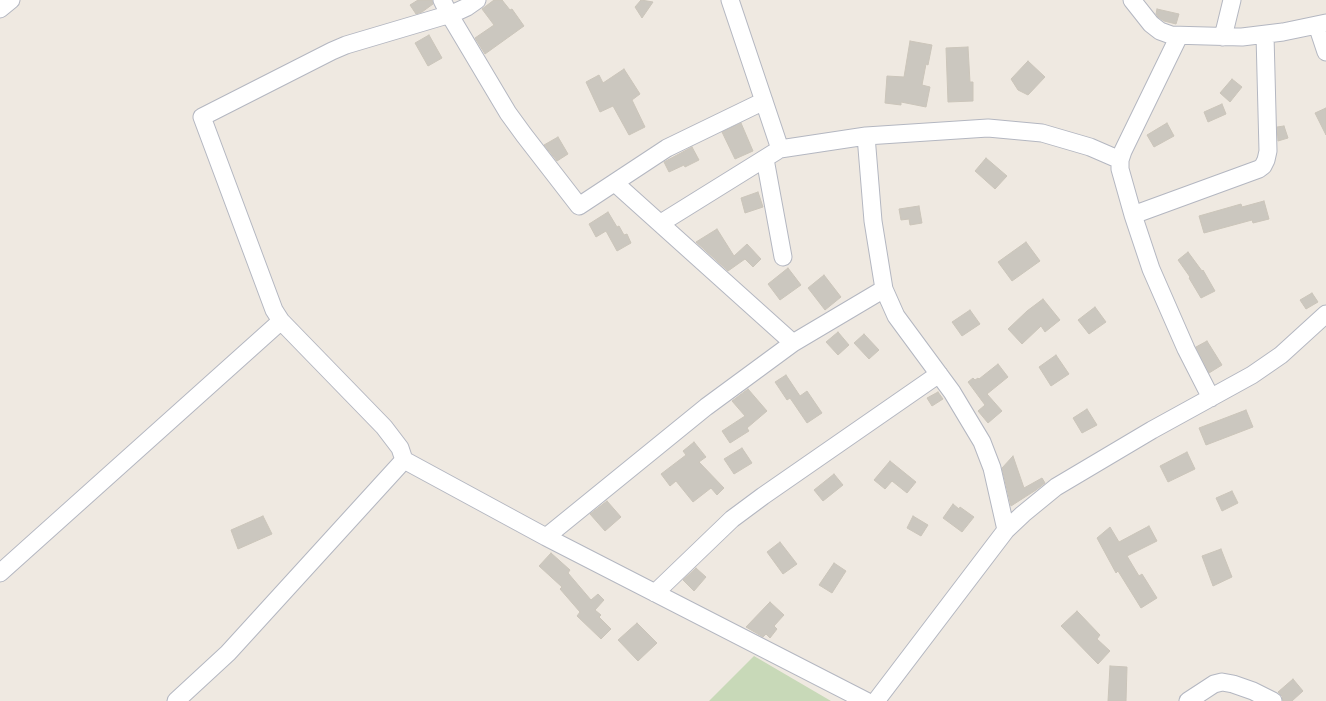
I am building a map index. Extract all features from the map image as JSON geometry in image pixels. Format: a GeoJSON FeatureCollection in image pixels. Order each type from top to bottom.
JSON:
{"type":"FeatureCollection","features":[{"type":"Feature","properties":{"kind":"street"},"geometry":{"type":"LineString","coordinates":[[0,9],[11,0]]}},
{"type":"Feature","properties":{"kind":"street"},"geometry":{"type":"LineString","coordinates":[[477,0],[467,7],[445,7],[346,45],[202,117],[274,310],[281,322],[384,427],[400,448],[404,460],[546,537],[866,701]]}},
{"type":"Feature","properties":{"kind":"street"},"geometry":{"type":"LineString","coordinates":[[730,0],[780,149]]}},
{"type":"Feature","properties":{"kind":"street"},"geometry":{"type":"LineString","coordinates":[[1132,0],[1151,24],[1166,33],[1179,36],[1242,37],[1265,35],[1321,24],[1326,52]]}},
{"type":"Feature","properties":{"kind":"street"},"geometry":{"type":"LineString","coordinates":[[1223,37],[1232,0]]}},
{"type":"Feature","properties":{"kind":"street"},"geometry":{"type":"LineString","coordinates":[[445,7],[508,113],[579,206],[667,148],[688,136],[764,101]]}},
{"type":"Feature","properties":{"kind":"street"},"geometry":{"type":"LineString","coordinates":[[1133,215],[1259,169],[1263,166],[1268,151],[1265,35]]}},
{"type":"Feature","properties":{"kind":"street"},"geometry":{"type":"LineString","coordinates":[[1179,36],[1123,151],[1120,160],[1120,169],[1133,215],[1151,269],[1186,349],[1211,398]]}},
{"type":"Feature","properties":{"kind":"street"},"geometry":{"type":"LineString","coordinates":[[660,223],[780,149],[866,136],[988,128],[1042,133],[1090,147],[1120,160]]}},
{"type":"Feature","properties":{"kind":"street"},"geometry":{"type":"LineString","coordinates":[[866,136],[873,221],[884,289],[896,316],[952,392],[982,442],[992,468],[1006,530]]}},
{"type":"Feature","properties":{"kind":"street"},"geometry":{"type":"LineString","coordinates":[[765,158],[783,257]]}},
{"type":"Feature","properties":{"kind":"street"},"geometry":{"type":"LineString","coordinates":[[616,183],[793,343]]}},
{"type":"Feature","properties":{"kind":"street"},"geometry":{"type":"LineString","coordinates":[[546,537],[706,407],[793,343],[884,289]]}},
{"type":"Feature","properties":{"kind":"street"},"geometry":{"type":"LineString","coordinates":[[876,701],[1006,530],[1056,487],[1152,430],[1252,375],[1281,355],[1326,314]]}},
{"type":"Feature","properties":{"kind":"street"},"geometry":{"type":"LineString","coordinates":[[0,573],[281,322]]}},
{"type":"Feature","properties":{"kind":"street"},"geometry":{"type":"LineString","coordinates":[[655,593],[732,519],[939,374]]}},
{"type":"Feature","properties":{"kind":"street"},"geometry":{"type":"LineString","coordinates":[[176,701],[243,637],[404,460]]}},
{"type":"Feature","properties":{"kind":"street"},"geometry":{"type":"LineString","coordinates":[[1188,701],[1214,684],[1222,682],[1253,691],[1273,701]]}},
{"type":"Feature","properties":{"kind":"green space"},"geometry":{"type":"Polygon","coordinates":[[[754,656],[831,701],[709,701],[754,656]]]}},
{"type":"Feature","properties":{"kind":"building"},"geometry":{"type":"Polygon","coordinates":[[[418,0],[432,0],[433,4],[422,12],[416,14],[410,5],[418,0]]]}},
{"type":"Feature","properties":{"kind":"building"},"geometry":{"type":"Polygon","coordinates":[[[494,0],[502,0],[510,10],[512,9],[524,26],[485,54],[475,38],[494,25],[482,9],[494,0]]]}},
{"type":"Feature","properties":{"kind":"building"},"geometry":{"type":"Polygon","coordinates":[[[641,0],[653,2],[642,18],[635,7],[641,0]]]}},
{"type":"Feature","properties":{"kind":"building"},"geometry":{"type":"Polygon","coordinates":[[[1157,9],[1179,14],[1176,24],[1164,21],[1158,17],[1156,14],[1157,9]]]}},
{"type":"Feature","properties":{"kind":"building"},"geometry":{"type":"Polygon","coordinates":[[[429,35],[442,58],[428,66],[415,43],[429,35]]]}},
{"type":"Feature","properties":{"kind":"building"},"geometry":{"type":"Polygon","coordinates":[[[910,41],[932,45],[928,65],[926,64],[922,85],[930,87],[926,107],[901,102],[901,105],[885,103],[887,76],[904,77],[910,41]]]}},
{"type":"Feature","properties":{"kind":"building"},"geometry":{"type":"Polygon","coordinates":[[[968,47],[970,82],[973,82],[973,101],[948,102],[946,48],[968,47]]]}},
{"type":"Feature","properties":{"kind":"building"},"geometry":{"type":"Polygon","coordinates":[[[1028,61],[1045,77],[1028,95],[1018,90],[1011,79],[1028,61]]]}},
{"type":"Feature","properties":{"kind":"building"},"geometry":{"type":"Polygon","coordinates":[[[624,69],[640,94],[632,100],[645,127],[629,135],[613,106],[600,112],[586,82],[599,75],[603,83],[624,69]]]}},
{"type":"Feature","properties":{"kind":"building"},"geometry":{"type":"Polygon","coordinates":[[[1232,79],[1242,87],[1230,102],[1220,93],[1232,79]]]}},
{"type":"Feature","properties":{"kind":"building"},"geometry":{"type":"Polygon","coordinates":[[[1222,104],[1226,114],[1208,122],[1204,112],[1222,104]]]}},
{"type":"Feature","properties":{"kind":"building"},"geometry":{"type":"Polygon","coordinates":[[[1326,108],[1326,135],[1315,113],[1326,108]]]}},
{"type":"Feature","properties":{"kind":"building"},"geometry":{"type":"Polygon","coordinates":[[[741,123],[753,151],[735,159],[722,132],[741,123]]]}},
{"type":"Feature","properties":{"kind":"building"},"geometry":{"type":"Polygon","coordinates":[[[1167,123],[1174,136],[1154,147],[1147,135],[1167,123]]]}},
{"type":"Feature","properties":{"kind":"building"},"geometry":{"type":"Polygon","coordinates":[[[1284,126],[1288,138],[1278,141],[1277,127],[1284,126]]]}},
{"type":"Feature","properties":{"kind":"building"},"geometry":{"type":"Polygon","coordinates":[[[558,137],[568,154],[557,161],[544,145],[558,137]]]}},
{"type":"Feature","properties":{"kind":"building"},"geometry":{"type":"Polygon","coordinates":[[[692,147],[699,160],[685,167],[684,165],[669,172],[664,162],[692,147]]]}},
{"type":"Feature","properties":{"kind":"building"},"geometry":{"type":"Polygon","coordinates":[[[986,158],[1007,176],[995,189],[975,171],[986,158]]]}},
{"type":"Feature","properties":{"kind":"building"},"geometry":{"type":"Polygon","coordinates":[[[758,192],[763,207],[745,213],[741,198],[758,192]]]}},
{"type":"Feature","properties":{"kind":"building"},"geometry":{"type":"Polygon","coordinates":[[[1264,201],[1269,219],[1253,223],[1252,220],[1204,233],[1199,216],[1241,204],[1242,207],[1264,201]]]}},
{"type":"Feature","properties":{"kind":"building"},"geometry":{"type":"Polygon","coordinates":[[[919,206],[922,223],[910,225],[909,219],[901,220],[899,209],[919,206]]]}},
{"type":"Feature","properties":{"kind":"building"},"geometry":{"type":"Polygon","coordinates":[[[608,212],[617,227],[619,226],[624,235],[627,234],[631,243],[617,251],[606,231],[596,237],[589,224],[608,212]]]}},
{"type":"Feature","properties":{"kind":"building"},"geometry":{"type":"Polygon","coordinates":[[[717,229],[734,256],[747,244],[761,259],[753,267],[745,259],[728,271],[696,242],[717,229]]]}},
{"type":"Feature","properties":{"kind":"building"},"geometry":{"type":"Polygon","coordinates":[[[1026,242],[1040,261],[1012,281],[998,262],[1026,242]]]}},
{"type":"Feature","properties":{"kind":"building"},"geometry":{"type":"Polygon","coordinates":[[[1188,252],[1202,271],[1203,270],[1215,291],[1201,298],[1189,278],[1190,277],[1178,260],[1188,252]]]}},
{"type":"Feature","properties":{"kind":"building"},"geometry":{"type":"Polygon","coordinates":[[[788,268],[801,285],[780,300],[768,284],[788,268]]]}},
{"type":"Feature","properties":{"kind":"building"},"geometry":{"type":"Polygon","coordinates":[[[824,275],[841,297],[825,310],[808,288],[824,275]]]}},
{"type":"Feature","properties":{"kind":"building"},"geometry":{"type":"Polygon","coordinates":[[[1312,293],[1318,302],[1306,309],[1300,300],[1312,293]]]}},
{"type":"Feature","properties":{"kind":"building"},"geometry":{"type":"Polygon","coordinates":[[[1043,299],[1060,320],[1045,332],[1041,326],[1022,344],[1008,329],[1027,311],[1043,299]]]}},
{"type":"Feature","properties":{"kind":"building"},"geometry":{"type":"Polygon","coordinates":[[[1095,307],[1106,322],[1089,334],[1078,320],[1095,307]]]}},
{"type":"Feature","properties":{"kind":"building"},"geometry":{"type":"Polygon","coordinates":[[[970,310],[980,324],[962,336],[952,322],[970,310]]]}},
{"type":"Feature","properties":{"kind":"building"},"geometry":{"type":"Polygon","coordinates":[[[838,332],[849,345],[838,355],[826,342],[838,332]]]}},
{"type":"Feature","properties":{"kind":"building"},"geometry":{"type":"Polygon","coordinates":[[[864,334],[879,350],[869,359],[854,343],[864,334]]]}},
{"type":"Feature","properties":{"kind":"building"},"geometry":{"type":"Polygon","coordinates":[[[1207,341],[1222,365],[1209,373],[1196,347],[1207,341]]]}},
{"type":"Feature","properties":{"kind":"building"},"geometry":{"type":"Polygon","coordinates":[[[1056,355],[1069,374],[1051,386],[1039,367],[1056,355]]]}},
{"type":"Feature","properties":{"kind":"building"},"geometry":{"type":"Polygon","coordinates":[[[998,364],[1008,377],[987,394],[1002,411],[988,423],[978,411],[985,405],[968,382],[973,378],[975,380],[978,378],[979,379],[998,364]]]}},
{"type":"Feature","properties":{"kind":"building"},"geometry":{"type":"Polygon","coordinates":[[[786,375],[800,396],[807,391],[822,413],[807,423],[790,398],[787,400],[775,382],[786,375]]]}},
{"type":"Feature","properties":{"kind":"building"},"geometry":{"type":"Polygon","coordinates":[[[748,389],[767,411],[747,428],[749,431],[730,443],[722,431],[745,416],[732,401],[748,389]]]}},
{"type":"Feature","properties":{"kind":"building"},"geometry":{"type":"Polygon","coordinates":[[[938,392],[943,399],[932,406],[927,398],[938,392]]]}},
{"type":"Feature","properties":{"kind":"building"},"geometry":{"type":"Polygon","coordinates":[[[1087,409],[1097,425],[1082,433],[1073,418],[1087,409]]]}},
{"type":"Feature","properties":{"kind":"building"},"geometry":{"type":"Polygon","coordinates":[[[1246,410],[1253,427],[1206,445],[1199,428],[1246,410]]]}},
{"type":"Feature","properties":{"kind":"building"},"geometry":{"type":"Polygon","coordinates":[[[694,442],[706,457],[699,462],[724,488],[717,495],[711,488],[693,502],[676,481],[670,486],[661,474],[686,455],[683,451],[694,442]]]}},
{"type":"Feature","properties":{"kind":"building"},"geometry":{"type":"Polygon","coordinates":[[[742,448],[752,463],[734,474],[724,459],[742,448]]]}},
{"type":"Feature","properties":{"kind":"building"},"geometry":{"type":"Polygon","coordinates":[[[1187,452],[1195,469],[1168,482],[1160,466],[1187,452]]]}},
{"type":"Feature","properties":{"kind":"building"},"geometry":{"type":"Polygon","coordinates":[[[1013,456],[1024,488],[1042,478],[1045,483],[1011,506],[1002,468],[1013,456]]]}},
{"type":"Feature","properties":{"kind":"building"},"geometry":{"type":"Polygon","coordinates":[[[890,461],[916,482],[907,493],[892,481],[885,489],[874,480],[890,461]]]}},
{"type":"Feature","properties":{"kind":"building"},"geometry":{"type":"Polygon","coordinates":[[[834,474],[843,485],[823,501],[814,490],[834,474]]]}},
{"type":"Feature","properties":{"kind":"building"},"geometry":{"type":"Polygon","coordinates":[[[1232,491],[1238,503],[1222,511],[1216,498],[1232,491]]]}},
{"type":"Feature","properties":{"kind":"building"},"geometry":{"type":"Polygon","coordinates":[[[607,501],[621,517],[605,531],[590,514],[607,501]]]}},
{"type":"Feature","properties":{"kind":"building"},"geometry":{"type":"Polygon","coordinates":[[[953,504],[974,517],[962,532],[943,518],[953,504]]]}},
{"type":"Feature","properties":{"kind":"building"},"geometry":{"type":"Polygon","coordinates":[[[263,516],[272,534],[238,549],[231,530],[263,516]]]}},
{"type":"Feature","properties":{"kind":"building"},"geometry":{"type":"Polygon","coordinates":[[[913,516],[928,525],[921,536],[907,528],[913,516]]]}},
{"type":"Feature","properties":{"kind":"building"},"geometry":{"type":"Polygon","coordinates":[[[1149,526],[1157,541],[1127,556],[1139,576],[1142,574],[1157,598],[1141,608],[1118,571],[1116,573],[1097,538],[1110,527],[1119,542],[1149,526]]]}},
{"type":"Feature","properties":{"kind":"building"},"geometry":{"type":"Polygon","coordinates":[[[780,542],[797,564],[783,574],[767,552],[780,542]]]}},
{"type":"Feature","properties":{"kind":"building"},"geometry":{"type":"Polygon","coordinates":[[[1221,549],[1232,577],[1213,586],[1202,556],[1221,549]]]}},
{"type":"Feature","properties":{"kind":"building"},"geometry":{"type":"Polygon","coordinates":[[[551,553],[570,570],[568,573],[591,600],[598,594],[604,600],[595,610],[601,615],[599,617],[611,629],[601,639],[577,616],[580,612],[560,589],[562,587],[539,566],[551,553]]]}},
{"type":"Feature","properties":{"kind":"building"},"geometry":{"type":"Polygon","coordinates":[[[834,563],[846,571],[832,593],[819,585],[834,563]]]}},
{"type":"Feature","properties":{"kind":"building"},"geometry":{"type":"Polygon","coordinates":[[[696,568],[706,577],[694,591],[683,580],[696,568]]]}},
{"type":"Feature","properties":{"kind":"building"},"geometry":{"type":"Polygon","coordinates":[[[770,602],[784,615],[774,626],[777,629],[770,638],[766,634],[763,637],[746,627],[770,602]]]}},
{"type":"Feature","properties":{"kind":"building"},"geometry":{"type":"Polygon","coordinates":[[[1077,611],[1100,635],[1097,639],[1110,651],[1098,664],[1061,626],[1077,611]]]}},
{"type":"Feature","properties":{"kind":"building"},"geometry":{"type":"Polygon","coordinates":[[[637,623],[657,643],[638,661],[618,640],[637,623]]]}},
{"type":"Feature","properties":{"kind":"building"},"geometry":{"type":"Polygon","coordinates":[[[1110,666],[1127,667],[1126,701],[1108,701],[1110,666]]]}},
{"type":"Feature","properties":{"kind":"building"},"geometry":{"type":"Polygon","coordinates":[[[1293,679],[1303,691],[1292,701],[1283,701],[1282,696],[1278,692],[1293,679]]]}}]}
